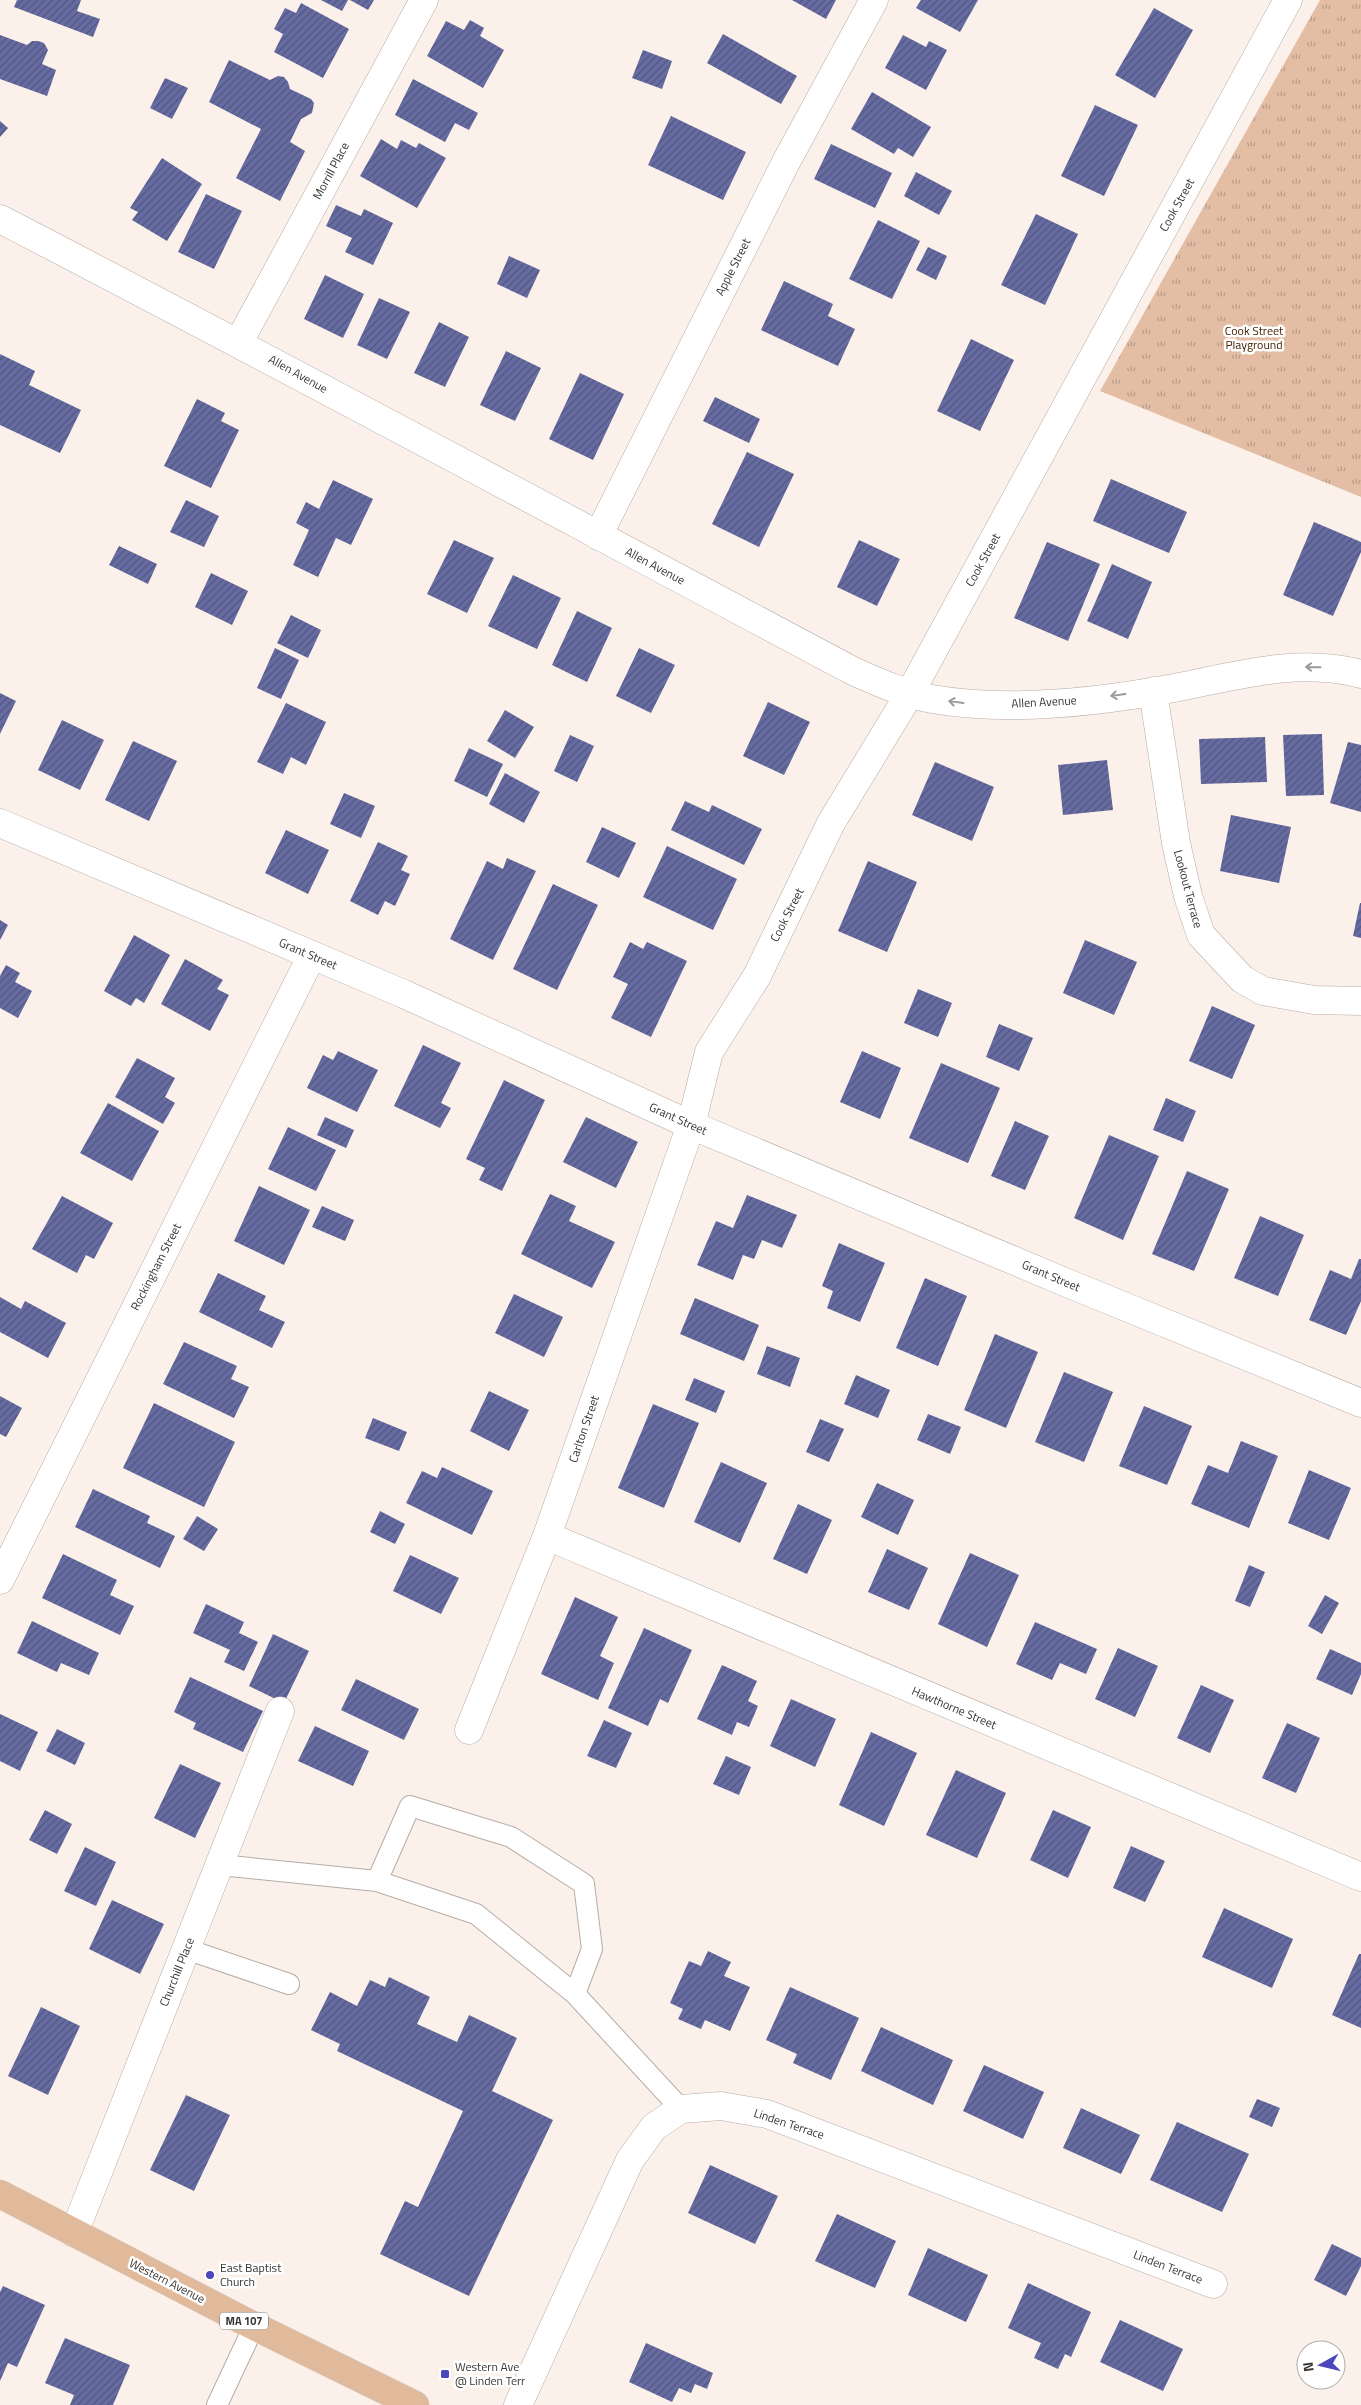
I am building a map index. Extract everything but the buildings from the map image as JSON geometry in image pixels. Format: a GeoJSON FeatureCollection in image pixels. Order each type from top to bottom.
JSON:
{"type":"FeatureCollection","features":[{"type":"Feature","properties":{"kind":"main road","name":"Western Avenue"},"geometry":{"type":"LineString","coordinates":[[0,2194],[254,2326],[415,2405]]}},
{"type":"Feature","properties":{"kind":"street","name":"Morrill Place"},"geometry":{"type":"LineString","coordinates":[[239,342],[424,0]]}},
{"type":"Feature","properties":{"kind":"street","name":"Apple Street"},"geometry":{"type":"LineString","coordinates":[[598,536],[786,162],[874,0]]}},
{"type":"Feature","properties":{"kind":"street","name":"Cook Street"},"geometry":{"type":"LineString","coordinates":[[690,1125],[709,1052],[757,976],[831,823],[910,693],[1288,0]]}},
{"type":"Feature","properties":{"kind":"street","name":"Allen Avenue"},"geometry":{"type":"LineString","coordinates":[[0,219],[239,342],[853,671],[889,687],[930,698],[966,703],[1019,704],[1089,699],[1153,691],[1285,666],[1337,667],[1361,674]]}},
{"type":"Feature","properties":{"kind":"street","name":"Lookout Terrace"},"geometry":{"type":"LineString","coordinates":[[1153,691],[1176,843],[1188,896],[1201,935],[1242,979],[1263,990],[1314,1000],[1361,1001]]}},
{"type":"Feature","properties":{"kind":"street","name":"Grant Street"},"geometry":{"type":"LineString","coordinates":[[0,823],[413,998],[690,1125],[1072,1285],[1361,1403]]}},
{"type":"Feature","properties":{"kind":"street","name":"Rockingham Street"},"geometry":{"type":"LineString","coordinates":[[0,1580],[312,955]]}},
{"type":"Feature","properties":{"kind":"street","name":"Carlton Street"},"geometry":{"type":"LineString","coordinates":[[469,1730],[547,1536],[690,1125]]}},
{"type":"Feature","properties":{"kind":"street","name":"Hawthorne Street"},"geometry":{"type":"LineString","coordinates":[[547,1536],[1361,1876]]}},
{"type":"Feature","properties":{"kind":"street","name":"Churchill Place"},"geometry":{"type":"LineString","coordinates":[[74,2233],[280,1711]]}},
{"type":"Feature","properties":{"kind":"street","name":"Linden Terrace"},"geometry":{"type":"LineString","coordinates":[[518,2405],[630,2160],[654,2127],[681,2109],[721,2106],[767,2114],[1212,2284]]}},
{"type":"Feature","properties":{"kind":"lane"},"geometry":{"type":"LineString","coordinates":[[378,1881],[410,1806],[511,1837],[584,1884],[592,1949],[576,1994]]}},
{"type":"Feature","properties":{"kind":"lane"},"geometry":{"type":"LineString","coordinates":[[220,1865],[378,1881],[476,1914],[576,1994],[681,2109]]}},
{"type":"Feature","properties":{"kind":"lane"},"geometry":{"type":"LineString","coordinates":[[186,1949],[289,1984]]}},
{"type":"Feature","properties":{"kind":"lane"},"geometry":{"type":"LineString","coordinates":[[216,2405],[254,2326]]}},
{"type":"Feature","properties":{"kind":"green space","name":"Cook Street Playground"},"geometry":{"type":"Polygon","coordinates":[[[1320,0],[1361,0],[1361,497],[1100,391],[1320,0]]]}},
{"type":"Feature","properties":{"kind":"place","name":"East Baptist Church"},"geometry":{"type":"Point","coordinates":[210,2275]}},
{"type":"Feature","properties":{"kind":"place","name":"Western Ave @ Linden Terr"},"geometry":{"type":"Point","coordinates":[445,2374]}}]}
